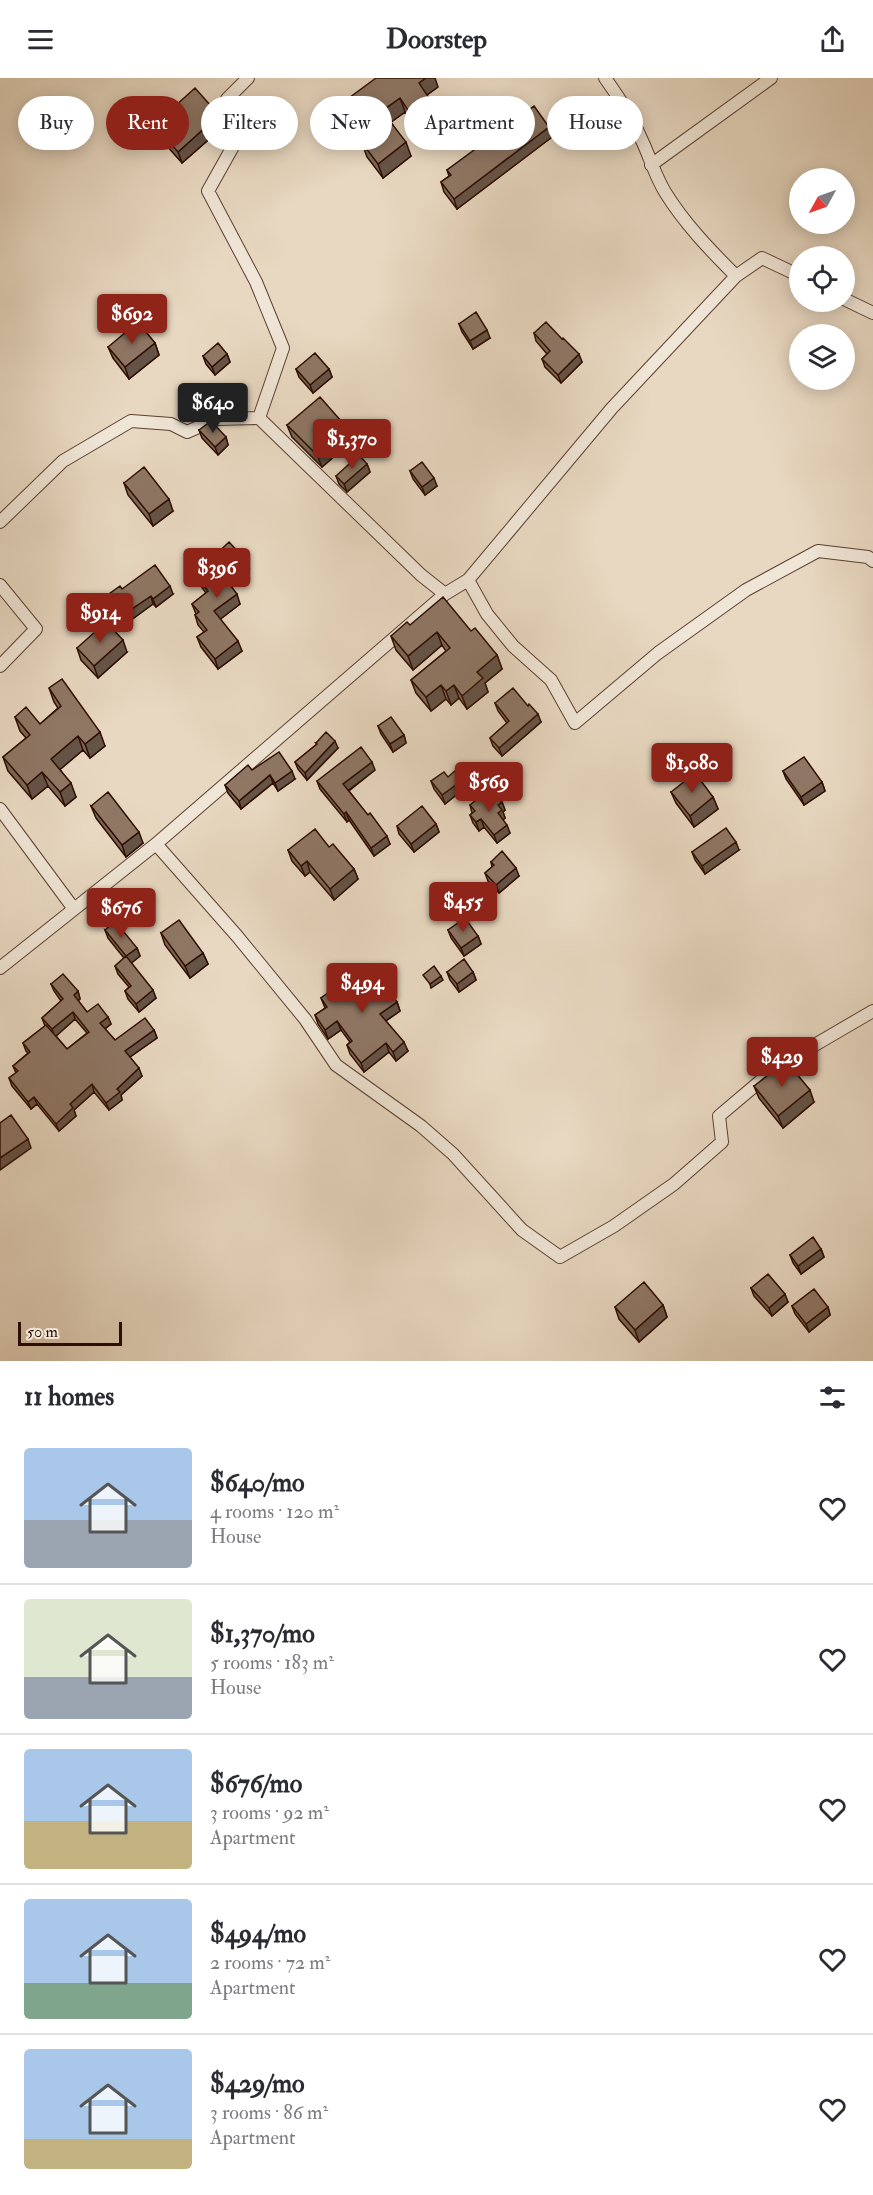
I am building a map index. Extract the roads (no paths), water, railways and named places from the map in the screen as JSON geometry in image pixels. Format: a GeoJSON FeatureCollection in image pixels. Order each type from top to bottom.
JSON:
{"type":"FeatureCollection","features":[{"type":"Feature","properties":{"kind":"street"},"geometry":{"type":"LineString","coordinates":[[248,78],[227,99],[236,141],[208,191],[256,282],[283,348],[259,418]]}},
{"type":"Feature","properties":{"kind":"street"},"geometry":{"type":"LineString","coordinates":[[605,78],[626,107],[665,192],[708,248],[736,276]]}},
{"type":"Feature","properties":{"kind":"street"},"geometry":{"type":"LineString","coordinates":[[651,165],[771,78]]}},
{"type":"Feature","properties":{"kind":"street"},"geometry":{"type":"LineString","coordinates":[[0,968],[156,844],[446,594],[468,580],[612,408],[736,276],[762,258],[789,271]]}},
{"type":"Feature","properties":{"kind":"street"},"geometry":{"type":"LineString","coordinates":[[855,304],[873,313]]}},
{"type":"Feature","properties":{"kind":"street"},"geometry":{"type":"LineString","coordinates":[[0,522],[63,461],[131,421],[171,424],[187,432],[217,419],[259,418],[421,575],[446,594]]}},
{"type":"Feature","properties":{"kind":"street"},"geometry":{"type":"LineString","coordinates":[[468,580],[487,614],[513,646],[551,680],[575,723],[658,654],[756,585],[819,551],[868,557],[873,561]]}},
{"type":"Feature","properties":{"kind":"street"},"geometry":{"type":"LineString","coordinates":[[0,585],[36,629],[0,666]]}},
{"type":"Feature","properties":{"kind":"street"},"geometry":{"type":"LineString","coordinates":[[0,809],[74,909]]}},
{"type":"Feature","properties":{"kind":"street"},"geometry":{"type":"LineString","coordinates":[[156,844],[237,936],[305,1019],[336,1065],[421,1126],[453,1154],[522,1230],[560,1257],[614,1226],[674,1184],[722,1142],[719,1116],[777,1067],[873,1011]]}}]}
